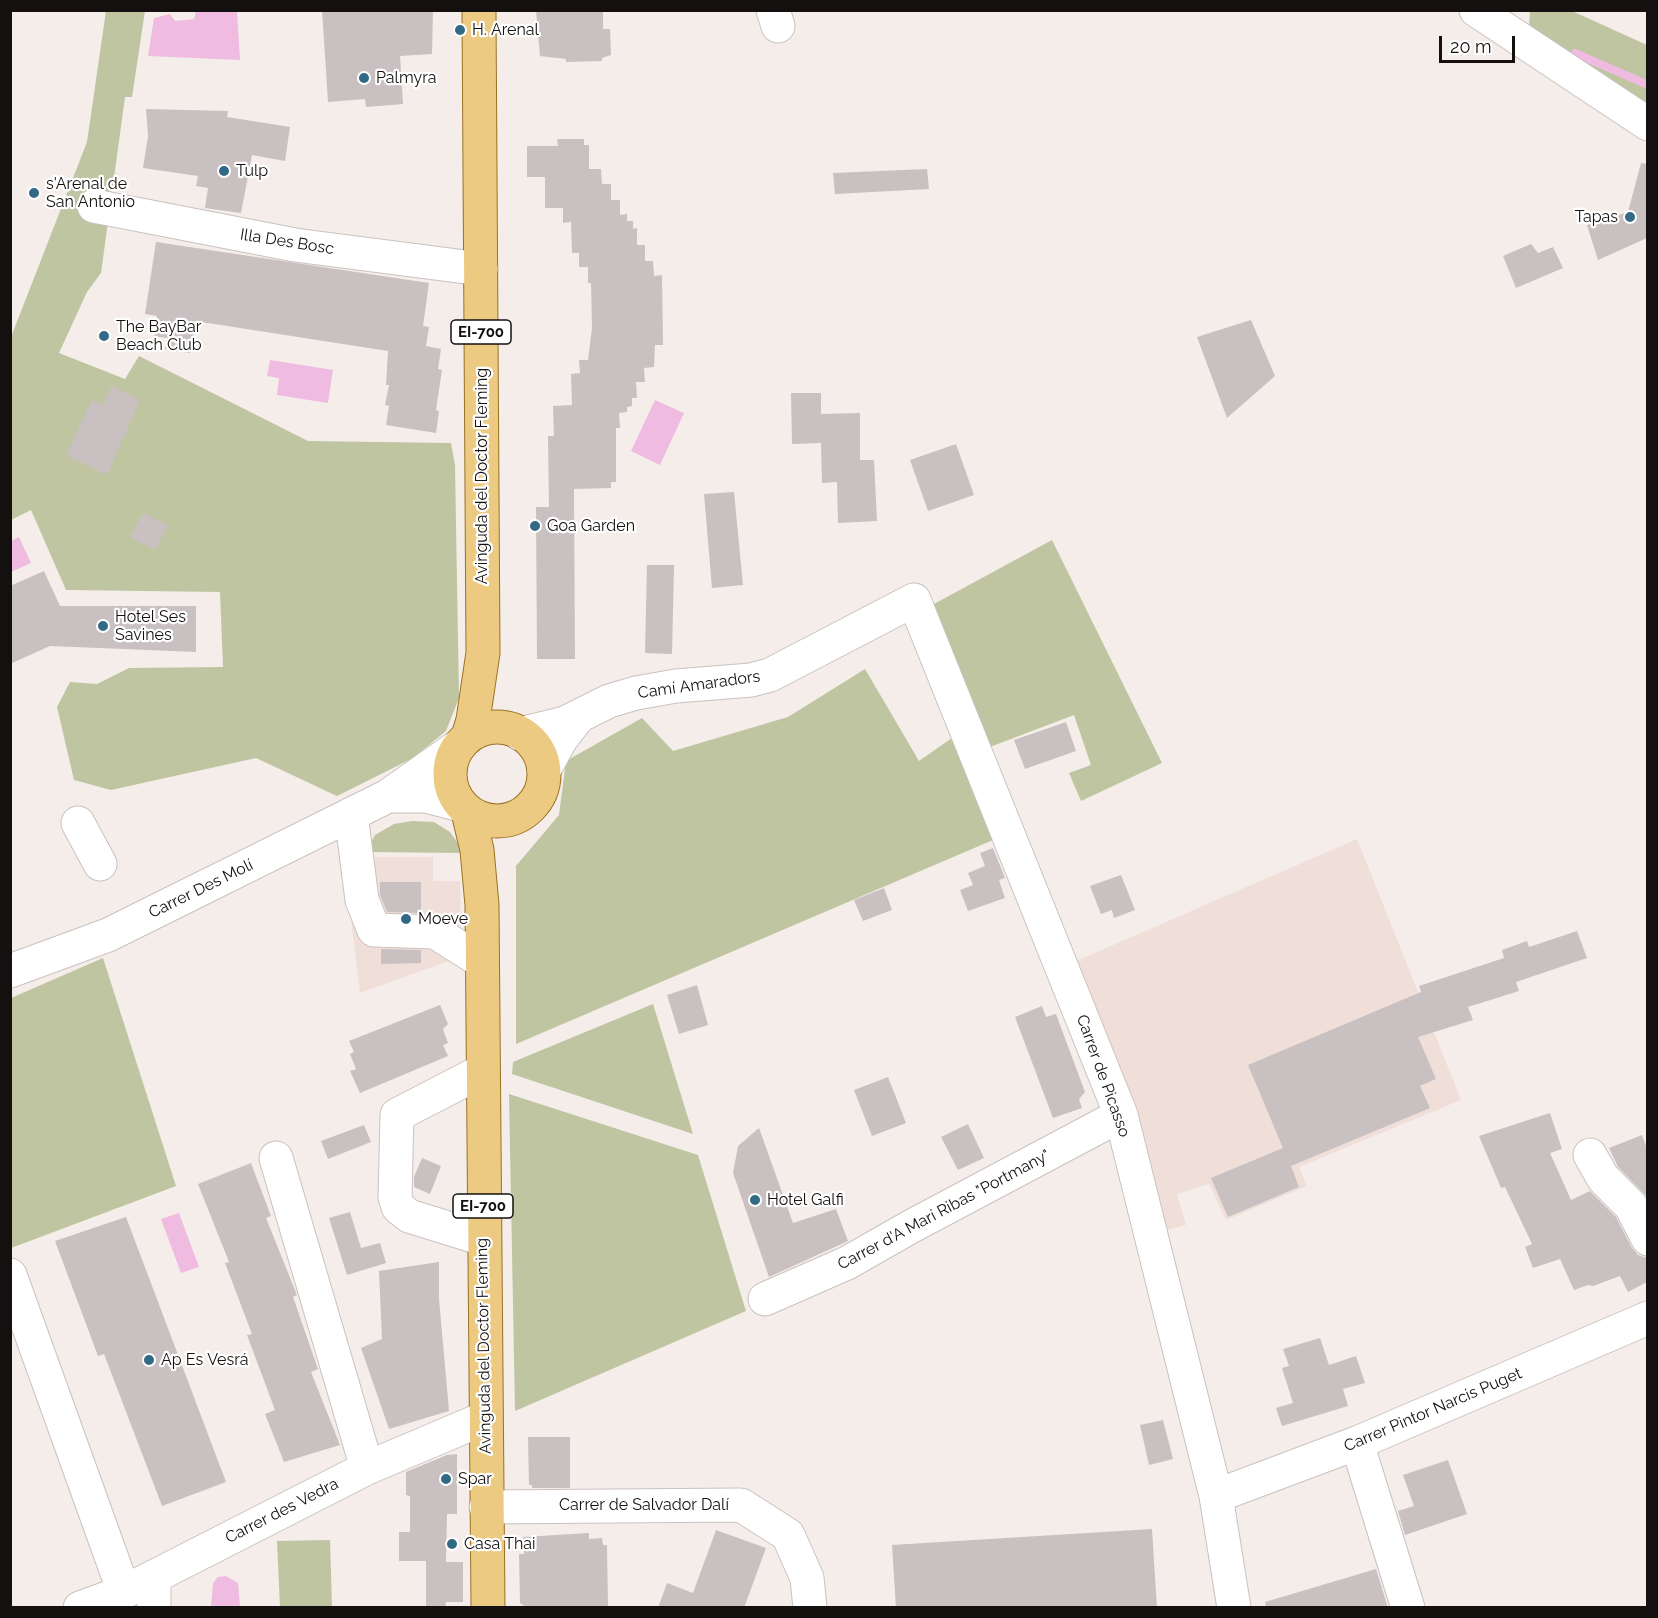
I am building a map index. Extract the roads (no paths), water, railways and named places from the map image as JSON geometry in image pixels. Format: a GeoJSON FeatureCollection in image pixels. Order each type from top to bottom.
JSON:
{"type":"FeatureCollection","features":[{"type":"Feature","properties":{"kind":"main road","name":"Avinguda del Doctor Fleming"},"geometry":{"type":"LineString","coordinates":[[479,10],[483,653],[475,708],[464,741],[452,759],[450,775],[453,791],[465,809],[477,850],[482,905],[483,1239],[488,1608]]}},
{"type":"Feature","properties":{"kind":"main road","name":"Avinguda del Doctor Fleming"},"geometry":{"type":"LineString","coordinates":[[483,653],[498,695],[518,732],[536,747],[544,770]]}},
{"type":"Feature","properties":{"kind":"main road"},"geometry":{"type":"LineString","coordinates":[[464,741],[491,728],[518,732]]}},
{"type":"Feature","properties":{"kind":"main road"},"geometry":{"type":"LineString","coordinates":[[465,809],[494,822],[507,820],[531,807],[543,783],[544,770]]}},
{"type":"Feature","properties":{"kind":"main road","name":"Avinguda del Doctor Fleming"},"geometry":{"type":"LineString","coordinates":[[482,905],[507,820]]}},
{"type":"Feature","properties":{"kind":"street"},"geometry":{"type":"LineString","coordinates":[[1476,10],[1647,124]]}},
{"type":"Feature","properties":{"kind":"street","name":"Illa Des Bosc"},"geometry":{"type":"LineString","coordinates":[[94,206],[296,245],[481,269]]}},
{"type":"Feature","properties":{"kind":"street","name":"Camí Amaradors"},"geometry":{"type":"LineString","coordinates":[[518,732],[552,727],[609,701],[636,693],[676,686],[751,680],[770,675],[914,600]]}},
{"type":"Feature","properties":{"kind":"street","name":"Carrer de Picasso"},"geometry":{"type":"LineString","coordinates":[[914,600],[1121,1115],[1216,1496],[1234,1608]]}},
{"type":"Feature","properties":{"kind":"street","name":"Camí Amaradors"},"geometry":{"type":"LineString","coordinates":[[544,770],[561,740],[579,716]]}},
{"type":"Feature","properties":{"kind":"street","name":"Carrer Des Molí"},"geometry":{"type":"LineString","coordinates":[[10,971],[108,935],[388,796],[464,741]]}},
{"type":"Feature","properties":{"kind":"street","name":"Carrer Des Molí"},"geometry":{"type":"LineString","coordinates":[[388,796],[412,794],[465,809]]}},
{"type":"Feature","properties":{"kind":"street"},"geometry":{"type":"LineString","coordinates":[[351,814],[362,900],[374,930],[435,932],[481,961]]}},
{"type":"Feature","properties":{"kind":"street"},"geometry":{"type":"LineString","coordinates":[[78,823],[100,864]]}},
{"type":"Feature","properties":{"kind":"street"},"geometry":{"type":"LineString","coordinates":[[482,1071],[396,1114],[395,1197],[398,1207],[409,1216],[483,1239]]}},
{"type":"Feature","properties":{"kind":"street","name":"Carrer d'A Marí Ribas \"Portmany\""},"geometry":{"type":"LineString","coordinates":[[765,1299],[847,1263],[1121,1115]]}},
{"type":"Feature","properties":{"kind":"street"},"geometry":{"type":"LineString","coordinates":[[1590,1155],[1603,1178],[1632,1206],[1647,1239]]}},
{"type":"Feature","properties":{"kind":"street"},"geometry":{"type":"LineString","coordinates":[[276,1158],[366,1468]]}},
{"type":"Feature","properties":{"kind":"street"},"geometry":{"type":"LineString","coordinates":[[10,1275],[124,1592]]}},
{"type":"Feature","properties":{"kind":"street","name":"Carrer Pintor Narcis Puget"},"geometry":{"type":"LineString","coordinates":[[1216,1496],[1357,1443],[1647,1318]]}},
{"type":"Feature","properties":{"kind":"street","name":"Carrer des Vedra"},"geometry":{"type":"LineString","coordinates":[[80,1608],[124,1592],[154,1592],[366,1468],[485,1418]]}},
{"type":"Feature","properties":{"kind":"street"},"geometry":{"type":"LineString","coordinates":[[1357,1443],[1408,1608]]}},
{"type":"Feature","properties":{"kind":"street","name":"Carrer de Salvador Dalí"},"geometry":{"type":"LineString","coordinates":[[486,1507],[741,1505],[788,1535],[807,1578],[810,1608]]}},
{"type":"Feature","properties":{"kind":"waterway"},"geometry":{"type":"LineString","coordinates":[[1575,53],[1648,85]]}},
{"type":"Feature","properties":{"kind":"place","name":"H. Arenal"},"geometry":{"type":"Point","coordinates":[460,30]}},
{"type":"Feature","properties":{"kind":"place","name":"Palmyra"},"geometry":{"type":"Point","coordinates":[364,78]}},
{"type":"Feature","properties":{"kind":"place","name":"Tulp"},"geometry":{"type":"Point","coordinates":[224,171]}},
{"type":"Feature","properties":{"kind":"place","name":"s'Arenal de San Antonio"},"geometry":{"type":"Point","coordinates":[34,193]}},
{"type":"Feature","properties":{"kind":"place","name":"Tapas"},"geometry":{"type":"Point","coordinates":[1630,217]}},
{"type":"Feature","properties":{"kind":"place","name":"The BayBar Beach Club"},"geometry":{"type":"Point","coordinates":[104,336]}},
{"type":"Feature","properties":{"kind":"place","name":"Goa Garden"},"geometry":{"type":"Point","coordinates":[535,526]}},
{"type":"Feature","properties":{"kind":"place","name":"Hotel Ses Savines"},"geometry":{"type":"Point","coordinates":[103,626]}},
{"type":"Feature","properties":{"kind":"place","name":"Moeve"},"geometry":{"type":"Point","coordinates":[406,919]}},
{"type":"Feature","properties":{"kind":"place","name":"Hotel Galfi"},"geometry":{"type":"Point","coordinates":[755,1200]}},
{"type":"Feature","properties":{"kind":"place","name":"Ap Es Vesrá"},"geometry":{"type":"Point","coordinates":[149,1360]}},
{"type":"Feature","properties":{"kind":"place","name":"Spar"},"geometry":{"type":"Point","coordinates":[446,1479]}},
{"type":"Feature","properties":{"kind":"place","name":"Casa Thai"},"geometry":{"type":"Point","coordinates":[452,1544]}}]}
